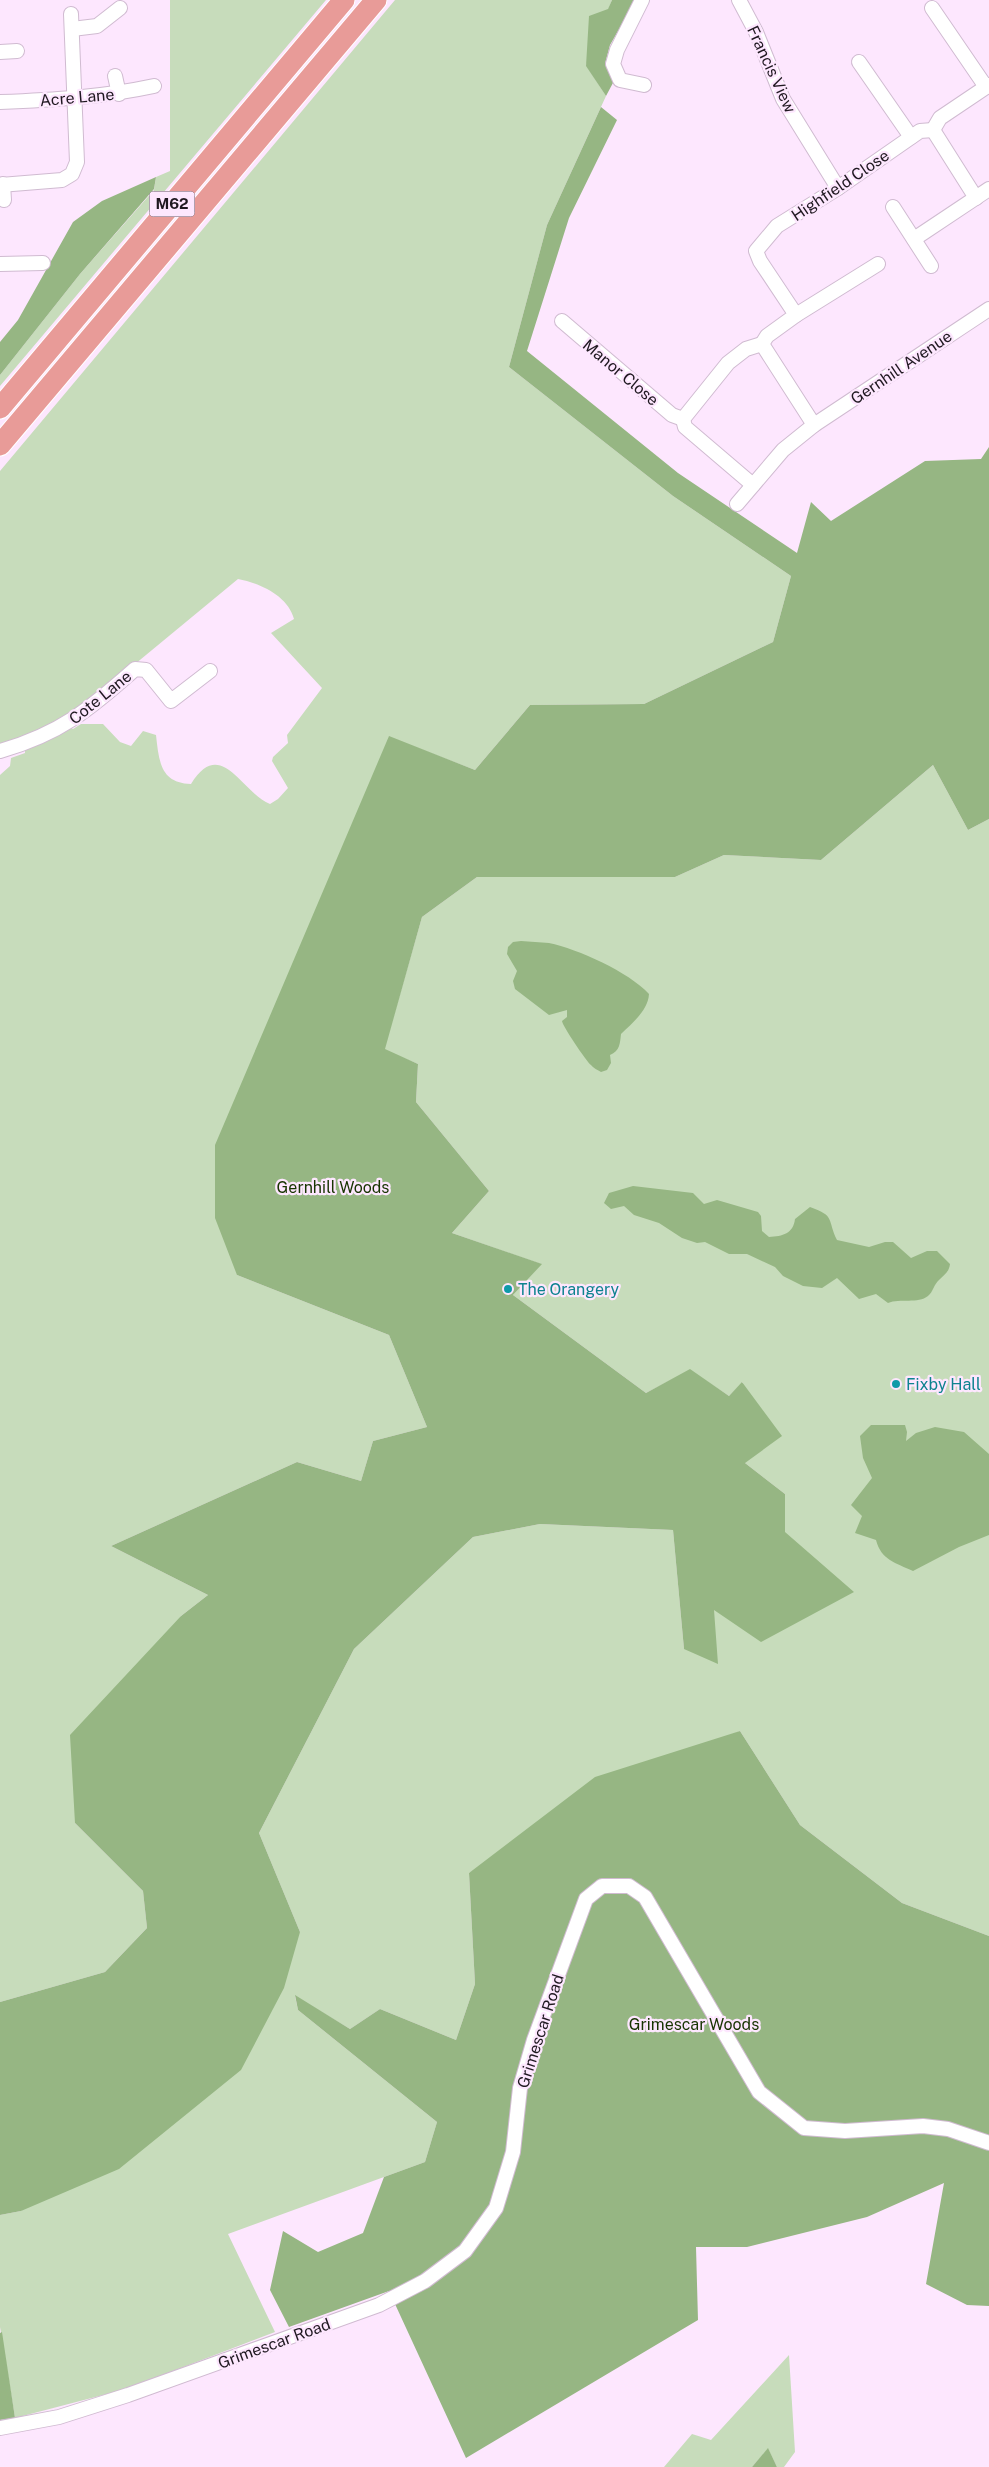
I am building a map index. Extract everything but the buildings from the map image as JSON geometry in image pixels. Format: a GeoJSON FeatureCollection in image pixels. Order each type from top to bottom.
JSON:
{"type":"FeatureCollection","features":[{"type":"Feature","properties":{"kind":"highway","name":"M62"},"geometry":{"type":"LineString","coordinates":[[0,408],[344,0]]}},
{"type":"Feature","properties":{"kind":"highway","name":"M62"},"geometry":{"type":"LineString","coordinates":[[0,445],[376,0]]}},
{"type":"Feature","properties":{"kind":"street"},"geometry":{"type":"LineString","coordinates":[[642,0],[617,50],[613,64],[620,80],[644,85]]}},
{"type":"Feature","properties":{"kind":"street","name":"Francis View"},"geometry":{"type":"LineString","coordinates":[[739,0],[756,32],[782,99],[838,188]]}},
{"type":"Feature","properties":{"kind":"street"},"geometry":{"type":"LineString","coordinates":[[930,4],[987,86],[940,118],[933,130],[976,198]]}},
{"type":"Feature","properties":{"kind":"street"},"geometry":{"type":"LineString","coordinates":[[72,29],[97,26],[120,8]]}},
{"type":"Feature","properties":{"kind":"street"},"geometry":{"type":"LineString","coordinates":[[4,200],[2,184],[62,180],[72,174],[77,162],[71,14]]}},
{"type":"Feature","properties":{"kind":"street"},"geometry":{"type":"LineString","coordinates":[[0,52],[17,51]]}},
{"type":"Feature","properties":{"kind":"street"},"geometry":{"type":"LineString","coordinates":[[859,62],[911,137]]}},
{"type":"Feature","properties":{"kind":"street"},"geometry":{"type":"LineString","coordinates":[[116,76],[119,94]]}},
{"type":"Feature","properties":{"kind":"street","name":"Acre Lane"},"geometry":{"type":"LineString","coordinates":[[0,102],[74,99],[119,94],[154,86]]}},
{"type":"Feature","properties":{"kind":"street","name":"Highfield Close"},"geometry":{"type":"LineString","coordinates":[[796,315],[760,261],[756,251],[777,226],[838,188],[920,131],[933,130]]}},
{"type":"Feature","properties":{"kind":"street"},"geometry":{"type":"LineString","coordinates":[[914,239],[989,189]]}},
{"type":"Feature","properties":{"kind":"street"},"geometry":{"type":"LineString","coordinates":[[893,207],[932,266]]}},
{"type":"Feature","properties":{"kind":"street"},"geometry":{"type":"LineString","coordinates":[[0,264],[43,263]]}},
{"type":"Feature","properties":{"kind":"street"},"geometry":{"type":"LineString","coordinates":[[683,419],[728,364],[746,349],[762,344],[767,336],[796,315],[878,264]]}},
{"type":"Feature","properties":{"kind":"street","name":"Gernhill Avenue"},"geometry":{"type":"LineString","coordinates":[[737,504],[783,450],[814,425],[989,309]]}},
{"type":"Feature","properties":{"kind":"street","name":"Manor Close"},"geometry":{"type":"LineString","coordinates":[[562,321],[672,415],[683,419],[685,427],[753,485]]}},
{"type":"Feature","properties":{"kind":"street"},"geometry":{"type":"LineString","coordinates":[[762,344],[814,425]]}},
{"type":"Feature","properties":{"kind":"street","name":"Cote Lane"},"geometry":{"type":"LineString","coordinates":[[0,751],[43,737],[68,724],[90,709],[136,669],[146,670],[171,701],[210,671]]}},
{"type":"Feature","properties":{"kind":"street","name":"Grimescar Road"},"geometry":{"type":"LineString","coordinates":[[0,2428],[59,2417],[128,2395],[378,2305],[425,2281],[465,2251],[496,2208],[513,2152],[520,2088],[534,2040],[586,1899],[602,1886],[629,1886],[645,1897],[760,2092],[804,2128],[845,2131],[923,2126],[948,2129],[989,2143]]}},
{"type":"Feature","properties":{"kind":"green space"},"geometry":{"type":"Polygon","coordinates":[[[170,0],[326,0],[0,386],[0,375],[80,274],[154,190],[156,177],[170,171],[170,0]]]}},
{"type":"Feature","properties":{"kind":"green space"},"geometry":{"type":"Polygon","coordinates":[[[395,0],[612,0],[586,65],[606,96],[547,225],[509,367],[673,496],[791,576],[773,642],[644,704],[530,705],[475,770],[389,737],[237,1275],[389,1335],[427,1427],[373,1441],[361,1481],[297,1462],[111,1546],[208,1595],[181,1616],[75,1823],[143,1891],[147,1928],[105,1972],[0,2002],[0,775],[10,766],[11,758],[25,753],[25,750],[70,727],[73,729],[81,724],[103,724],[120,742],[131,746],[143,731],[156,735],[160,762],[167,775],[173,780],[191,784],[202,771],[212,765],[222,766],[231,771],[260,798],[270,804],[278,799],[288,788],[272,761],[273,757],[288,743],[287,735],[322,688],[271,633],[294,619],[286,604],[264,587],[238,579],[83,707],[45,728],[0,745],[0,471],[395,0]]]}},
{"type":"Feature","properties":{"kind":"green space"},"geometry":{"type":"Polygon","coordinates":[[[612,0],[636,0],[610,45],[605,64],[614,81],[606,96],[586,66],[589,16],[608,9],[612,0]]]}},
{"type":"Feature","properties":{"kind":"green space","name":"Gernhill Woods"},"geometry":{"type":"Polygon","coordinates":[[[601,107],[617,120],[569,218],[527,351],[678,473],[797,553],[811,502],[831,521],[925,461],[981,459],[989,447],[989,819],[968,830],[933,765],[821,860],[724,855],[675,877],[477,877],[422,917],[385,1049],[418,1064],[416,1102],[489,1191],[452,1233],[542,1264],[513,1295],[646,1393],[690,1369],[729,1396],[742,1382],[782,1436],[745,1463],[785,1494],[785,1532],[854,1592],[761,1642],[714,1610],[718,1664],[684,1649],[673,1530],[540,1524],[473,1537],[354,1649],[259,1833],[300,1932],[284,1988],[241,2070],[119,2169],[21,2211],[0,2215],[0,2002],[105,1972],[147,1928],[143,1891],[75,1823],[70,1735],[181,1616],[208,1595],[111,1546],[297,1462],[361,1481],[373,1441],[427,1427],[389,1335],[237,1275],[215,1218],[215,1145],[389,736],[475,770],[530,705],[644,704],[773,642],[791,576],[673,496],[509,367],[547,225],[601,107]]]}},
{"type":"Feature","properties":{"kind":"green space"},"geometry":{"type":"Polygon","coordinates":[[[156,177],[154,189],[80,274],[0,375],[0,342],[18,320],[73,222],[102,201],[156,177]]]}},
{"type":"Feature","properties":{"kind":"green space"},"geometry":{"type":"Polygon","coordinates":[[[933,765],[968,830],[989,819],[989,1936],[902,1903],[800,1825],[740,1731],[469,1873],[475,1984],[456,2040],[380,2009],[350,2029],[295,1996],[298,2010],[437,2122],[425,2162],[228,2234],[275,2332],[126,2389],[15,2418],[0,2327],[0,2215],[21,2211],[300,1932],[259,1833],[354,1649],[473,1537],[540,1524],[673,1530],[684,1649],[714,1609],[785,1532],[785,1494],[745,1463],[743,1382],[729,1396],[690,1370],[646,1393],[513,1295],[541,1264],[452,1233],[489,1191],[416,1102],[418,1064],[384,1050],[422,917],[477,877],[675,877],[724,855],[821,860],[933,765]]]}},
{"type":"Feature","properties":{"kind":"green space"},"geometry":{"type":"Polygon","coordinates":[[[513,942],[549,943],[574,950],[616,970],[649,994],[643,1011],[621,1034],[620,1044],[618,1049],[610,1055],[611,1063],[607,1070],[601,1072],[593,1067],[584,1057],[562,1021],[567,1017],[567,1010],[549,1015],[515,989],[513,981],[517,971],[507,954],[508,947],[513,942]]]}},
{"type":"Feature","properties":{"kind":"green space"},"geometry":{"type":"Polygon","coordinates":[[[633,1186],[693,1193],[704,1204],[717,1200],[758,1212],[761,1216],[762,1231],[769,1237],[783,1235],[790,1231],[795,1219],[810,1207],[824,1213],[830,1219],[837,1240],[869,1247],[885,1242],[893,1242],[911,1258],[927,1251],[937,1251],[950,1264],[946,1273],[930,1294],[919,1300],[888,1303],[876,1294],[859,1299],[837,1278],[822,1288],[803,1286],[783,1276],[775,1267],[747,1254],[729,1254],[705,1242],[697,1243],[682,1238],[659,1223],[634,1215],[624,1206],[611,1209],[604,1203],[609,1193],[633,1186]]]}},
{"type":"Feature","properties":{"kind":"green space"},"geometry":{"type":"Polygon","coordinates":[[[871,1425],[905,1425],[907,1432],[906,1441],[916,1433],[935,1427],[964,1432],[989,1454],[989,1535],[959,1547],[913,1571],[885,1556],[878,1547],[876,1540],[855,1533],[862,1516],[851,1505],[872,1478],[863,1458],[860,1436],[871,1425]]]}},
{"type":"Feature","properties":{"kind":"green space","name":"Grimescar Woods"},"geometry":{"type":"Polygon","coordinates":[[[740,1731],[800,1825],[902,1903],[989,1936],[989,2306],[967,2305],[926,2284],[944,2183],[867,2217],[747,2247],[696,2247],[698,2320],[466,2458],[389,2291],[289,2327],[270,2290],[283,2231],[318,2252],[363,2233],[384,2177],[425,2162],[437,2122],[298,2010],[295,1995],[350,2029],[380,2009],[456,2040],[475,1984],[469,1873],[595,1777],[740,1731]]]}},
{"type":"Feature","properties":{"kind":"green space"},"geometry":{"type":"Polygon","coordinates":[[[2,2332],[15,2418],[0,2420],[0,2333],[2,2332]]]}},
{"type":"Feature","properties":{"kind":"green space"},"geometry":{"type":"Polygon","coordinates":[[[789,2355],[795,2452],[784,2467],[777,2467],[768,2449],[752,2467],[664,2467],[692,2434],[711,2440],[789,2355]]]}},
{"type":"Feature","properties":{"kind":"green space"},"geometry":{"type":"Polygon","coordinates":[[[768,2448],[777,2467],[752,2467],[768,2448]]]}},
{"type":"Feature","properties":{"kind":"place","name":"The Orangery"},"geometry":{"type":"Point","coordinates":[508,1289]}},
{"type":"Feature","properties":{"kind":"place","name":"Fixby Hall"},"geometry":{"type":"Point","coordinates":[896,1384]}}]}
